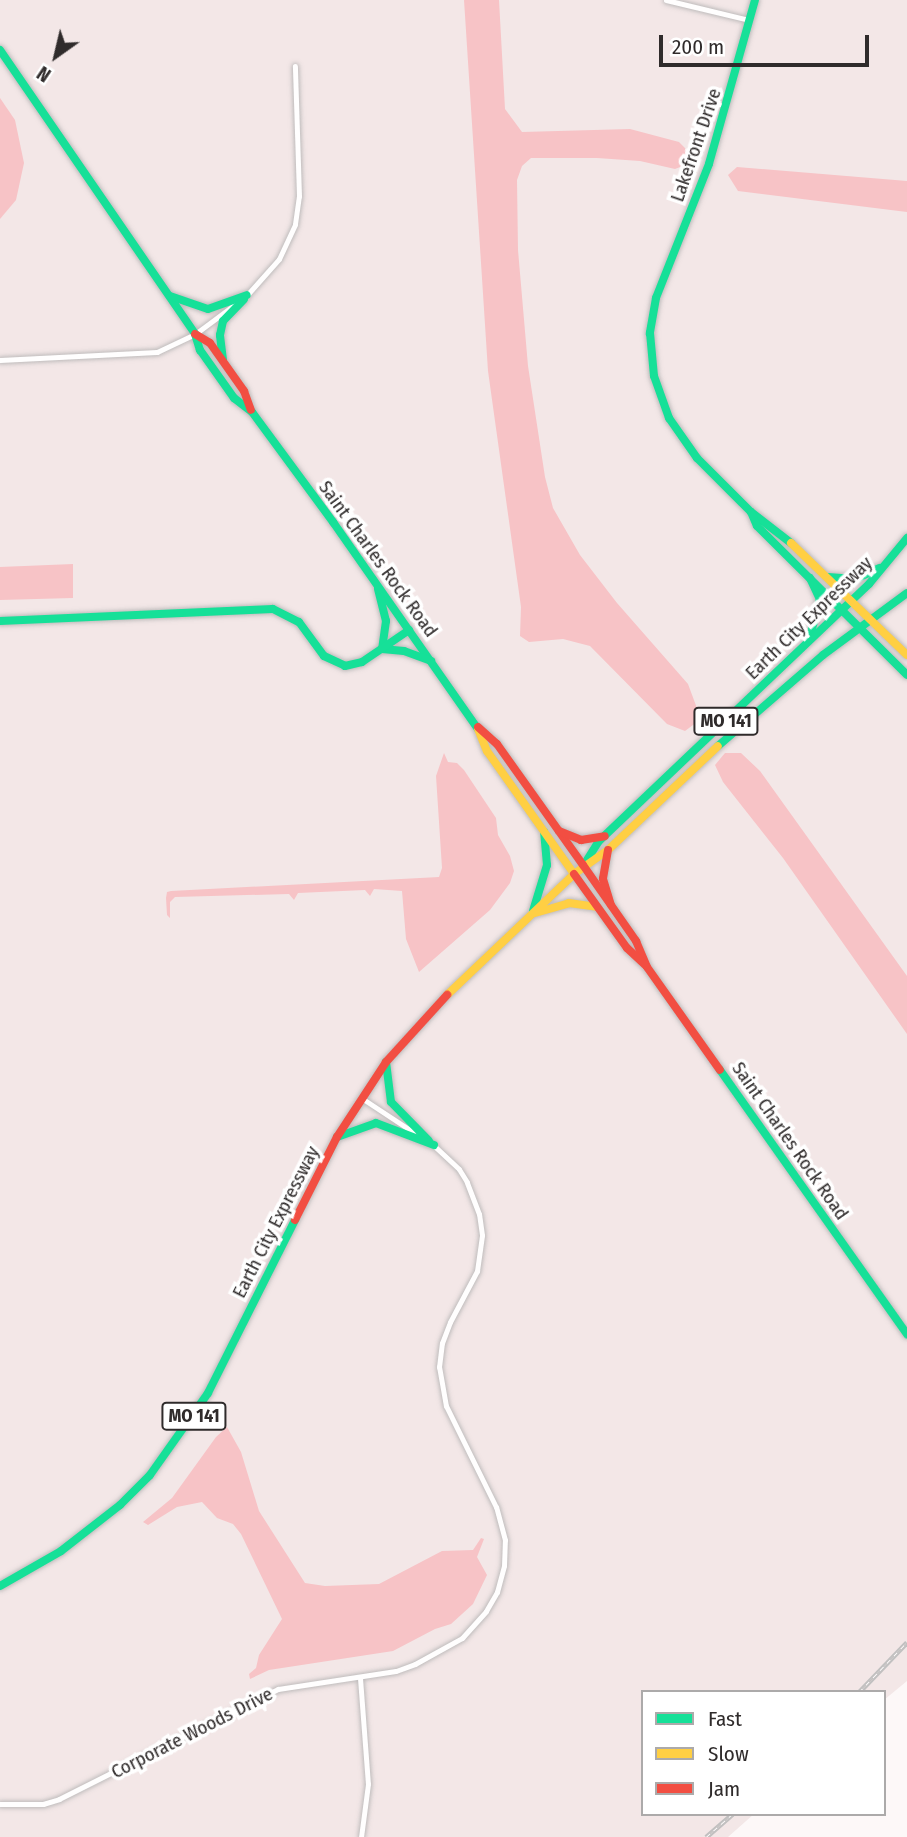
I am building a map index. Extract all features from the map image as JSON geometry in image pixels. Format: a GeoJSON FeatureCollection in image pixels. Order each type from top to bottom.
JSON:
{"type":"FeatureCollection","features":[{"type":"Feature","properties":{"kind":"main road","name":"Lakefront Drive"},"geometry":{"type":"LineString","coordinates":[[751,512],[687,447],[661,401],[654,376],[650,333],[656,298],[709,164],[754,0]]}},
{"type":"Feature","properties":{"kind":"main road","name":"Saint Charles Rock Road"},"geometry":{"type":"LineString","coordinates":[[0,50],[170,296],[195,334],[200,350],[234,398],[252,412]]}},
{"type":"Feature","properties":{"kind":"main road"},"geometry":{"type":"LineString","coordinates":[[170,296],[208,309],[247,295]]}},
{"type":"Feature","properties":{"kind":"main road"},"geometry":{"type":"LineString","coordinates":[[223,362],[220,335],[223,321],[247,295]]}},
{"type":"Feature","properties":{"kind":"main road","name":"Saint Charles Rock Road"},"geometry":{"type":"LineString","coordinates":[[195,334],[210,343],[244,391],[252,412],[477,726],[497,744],[559,831],[636,942],[648,967],[907,1334]]}},
{"type":"Feature","properties":{"kind":"main road"},"geometry":{"type":"LineString","coordinates":[[751,512],[778,530],[907,655]]}},
{"type":"Feature","properties":{"kind":"main road"},"geometry":{"type":"LineString","coordinates":[[751,512],[757,526],[907,675]]}},
{"type":"Feature","properties":{"kind":"main road","name":"Earth City Expressway"},"geometry":{"type":"LineString","coordinates":[[0,1586],[61,1551],[121,1505],[150,1475],[187,1426],[208,1393],[337,1137],[386,1062],[445,995],[574,874],[605,836],[842,610],[886,565],[907,538]]}},
{"type":"Feature","properties":{"kind":"main road"},"geometry":{"type":"LineString","coordinates":[[828,577],[855,579],[886,565]]}},
{"type":"Feature","properties":{"kind":"main road"},"geometry":{"type":"LineString","coordinates":[[808,642],[820,608],[820,599],[810,578]]}},
{"type":"Feature","properties":{"kind":"main road"},"geometry":{"type":"LineString","coordinates":[[377,584],[386,621],[382,649]]}},
{"type":"Feature","properties":{"kind":"main road","name":"Earth City Expressway"},"geometry":{"type":"LineString","coordinates":[[583,865],[608,850],[749,717],[870,619],[907,593]]}},
{"type":"Feature","properties":{"kind":"main road"},"geometry":{"type":"LineString","coordinates":[[0,621],[273,609],[299,622],[314,644],[332,662],[354,665],[409,630]]}},
{"type":"Feature","properties":{"kind":"main road"},"geometry":{"type":"LineString","coordinates":[[382,649],[410,653],[432,662]]}},
{"type":"Feature","properties":{"kind":"main road","name":"Saint Charles Rock Road"},"geometry":{"type":"LineString","coordinates":[[477,726],[487,751],[597,907],[627,948],[648,967]]}},
{"type":"Feature","properties":{"kind":"main road"},"geometry":{"type":"LineString","coordinates":[[559,831],[581,840],[605,836]]}},
{"type":"Feature","properties":{"kind":"main road"},"geometry":{"type":"LineString","coordinates":[[532,913],[547,865],[544,832]]}},
{"type":"Feature","properties":{"kind":"main road"},"geometry":{"type":"LineString","coordinates":[[608,850],[603,879],[611,905]]}},
{"type":"Feature","properties":{"kind":"main road"},"geometry":{"type":"LineString","coordinates":[[532,913],[569,903],[597,907]]}},
{"type":"Feature","properties":{"kind":"main road"},"geometry":{"type":"LineString","coordinates":[[386,1062],[391,1102],[434,1145]]}},
{"type":"Feature","properties":{"kind":"main road"},"geometry":{"type":"LineString","coordinates":[[337,1137],[376,1123],[434,1145]]}},
{"type":"Feature","properties":{"kind":"street"},"geometry":{"type":"LineString","coordinates":[[666,0],[749,20]]}},
{"type":"Feature","properties":{"kind":"street"},"geometry":{"type":"LineString","coordinates":[[0,359],[157,352],[195,334],[247,295],[279,259],[295,224],[299,196],[295,66]]}},
{"type":"Feature","properties":{"kind":"street","name":"Corporate Woods Drive"},"geometry":{"type":"LineString","coordinates":[[0,1804],[43,1804],[59,1799],[278,1689],[295,1684],[360,1678],[415,1664],[462,1638],[486,1611],[497,1592],[504,1566],[505,1540],[502,1522],[446,1406],[439,1367],[442,1343],[450,1321],[477,1271],[482,1235],[479,1214],[459,1169],[434,1145],[361,1097]]}},
{"type":"Feature","properties":{"kind":"street"},"geometry":{"type":"LineString","coordinates":[[360,1678],[368,1784],[361,1837]]}},
{"type":"Feature","properties":{"kind":"shaded area"},"geometry":{"type":"Polygon","coordinates":[[[0,0],[907,0],[907,1681],[886,1698],[886,1690],[641,1690],[641,1816],[752,1816],[728,1837],[0,1837],[0,0]]]}},
{"type":"Feature","properties":{"kind":"shaded area"},"geometry":{"type":"Polygon","coordinates":[[[464,0],[499,0],[505,109],[522,132],[630,129],[679,142],[690,153],[688,164],[675,169],[640,161],[531,158],[522,166],[517,180],[518,250],[528,366],[545,477],[553,508],[580,555],[617,603],[688,684],[701,719],[685,731],[667,724],[590,646],[563,639],[529,642],[520,636],[521,607],[488,371],[464,0]]]}},
{"type":"Feature","properties":{"kind":"shaded area"},"geometry":{"type":"Polygon","coordinates":[[[0,98],[15,120],[24,163],[16,200],[0,219],[0,98]]]}},
{"type":"Feature","properties":{"kind":"shaded area"},"geometry":{"type":"Polygon","coordinates":[[[737,167],[907,181],[907,212],[738,191],[728,175],[737,167]]]}},
{"type":"Feature","properties":{"kind":"shaded area"},"geometry":{"type":"Polygon","coordinates":[[[73,564],[73,598],[0,600],[0,567],[73,564]]]}},
{"type":"Feature","properties":{"kind":"shaded area"},"geometry":{"type":"Polygon","coordinates":[[[444,753],[448,762],[457,763],[464,770],[496,818],[498,835],[510,856],[514,871],[510,883],[490,910],[419,972],[406,939],[402,891],[374,889],[370,896],[365,890],[298,893],[294,900],[289,894],[175,897],[170,902],[170,918],[167,915],[167,892],[171,891],[439,877],[442,868],[436,776],[444,753]]]}},
{"type":"Feature","properties":{"kind":"shaded area"},"geometry":{"type":"Polygon","coordinates":[[[725,753],[741,753],[760,771],[907,976],[907,1034],[783,858],[723,782],[715,765],[725,753]]]}},
{"type":"Feature","properties":{"kind":"shaded area"},"geometry":{"type":"Polygon","coordinates":[[[227,1427],[241,1452],[259,1511],[305,1583],[325,1586],[379,1584],[442,1551],[473,1550],[481,1538],[484,1539],[477,1557],[487,1575],[473,1604],[451,1624],[435,1629],[393,1651],[269,1670],[250,1679],[249,1674],[256,1668],[259,1655],[282,1619],[241,1534],[233,1524],[217,1518],[202,1502],[177,1507],[148,1525],[143,1522],[172,1498],[216,1437],[227,1427]]]}},
{"type":"Feature","properties":{"kind":"railway"},"geometry":{"type":"LineString","coordinates":[[861,1690],[907,1642]]}},
{"type":"Feature","properties":{"kind":"railway"},"geometry":{"type":"LineString","coordinates":[[706,1837],[730,1816]]}},
{"type":"Feature","properties":{"kind":"traffic: fast"},"geometry":{"type":"LineString","coordinates":[[755,0],[709,164],[656,298],[650,333],[654,376],[669,418],[697,458],[751,512],[791,543]]}},
{"type":"Feature","properties":{"kind":"traffic: fast"},"geometry":{"type":"LineString","coordinates":[[0,50],[195,334],[200,350],[234,398],[252,412],[333,522],[478,729]]}},
{"type":"Feature","properties":{"kind":"traffic: fast"},"geometry":{"type":"LineString","coordinates":[[170,296],[208,309],[247,295]]}},
{"type":"Feature","properties":{"kind":"traffic: fast"},"geometry":{"type":"LineString","coordinates":[[223,360],[220,335],[223,321],[244,299]]}},
{"type":"Feature","properties":{"kind":"traffic: fast"},"geometry":{"type":"LineString","coordinates":[[751,512],[757,526],[907,675]]}},
{"type":"Feature","properties":{"kind":"traffic: fast"},"geometry":{"type":"LineString","coordinates":[[587,860],[599,841],[869,584],[907,538]]}},
{"type":"Feature","properties":{"kind":"traffic: fast"},"geometry":{"type":"LineString","coordinates":[[828,577],[855,579],[880,568]]}},
{"type":"Feature","properties":{"kind":"traffic: fast"},"geometry":{"type":"LineString","coordinates":[[810,578],[820,599],[810,637]]}},
{"type":"Feature","properties":{"kind":"traffic: fast"},"geometry":{"type":"LineString","coordinates":[[378,589],[386,621],[382,649],[404,651],[431,661]]}},
{"type":"Feature","properties":{"kind":"traffic: fast"},"geometry":{"type":"LineString","coordinates":[[718,746],[823,655],[907,593]]}},
{"type":"Feature","properties":{"kind":"traffic: fast"},"geometry":{"type":"LineString","coordinates":[[0,621],[273,609],[299,622],[324,656],[345,666],[362,662],[409,630]]}},
{"type":"Feature","properties":{"kind":"traffic: fast"},"geometry":{"type":"LineString","coordinates":[[533,911],[547,865],[544,832]]}},
{"type":"Feature","properties":{"kind":"traffic: fast"},"geometry":{"type":"LineString","coordinates":[[386,1062],[391,1102],[429,1141]]}},
{"type":"Feature","properties":{"kind":"traffic: fast"},"geometry":{"type":"LineString","coordinates":[[720,1070],[907,1334]]}},
{"type":"Feature","properties":{"kind":"traffic: fast"},"geometry":{"type":"LineString","coordinates":[[337,1137],[376,1123],[434,1145]]}},
{"type":"Feature","properties":{"kind":"traffic: fast"},"geometry":{"type":"LineString","coordinates":[[0,1586],[61,1551],[120,1505],[150,1475],[208,1393],[295,1220]]}},
{"type":"Feature","properties":{"kind":"traffic: slow"},"geometry":{"type":"LineString","coordinates":[[791,543],[907,655]]}},
{"type":"Feature","properties":{"kind":"traffic: slow"},"geometry":{"type":"LineString","coordinates":[[478,729],[487,751],[574,874]]}},
{"type":"Feature","properties":{"kind":"traffic: slow"},"geometry":{"type":"LineString","coordinates":[[447,995],[574,874],[608,850],[718,746]]}},
{"type":"Feature","properties":{"kind":"traffic: slow"},"geometry":{"type":"LineString","coordinates":[[535,913],[569,903],[597,907]]}},
{"type":"Feature","properties":{"kind":"traffic: jam"},"geometry":{"type":"LineString","coordinates":[[195,334],[210,343],[244,391],[251,410]]}},
{"type":"Feature","properties":{"kind":"traffic: jam"},"geometry":{"type":"LineString","coordinates":[[478,727],[497,744],[583,865]]}},
{"type":"Feature","properties":{"kind":"traffic: jam"},"geometry":{"type":"LineString","coordinates":[[559,831],[581,840],[605,836]]}},
{"type":"Feature","properties":{"kind":"traffic: jam"},"geometry":{"type":"LineString","coordinates":[[608,850],[603,879],[611,905]]}},
{"type":"Feature","properties":{"kind":"traffic: jam"},"geometry":{"type":"LineString","coordinates":[[583,865],[636,941],[647,967],[720,1070]]}},
{"type":"Feature","properties":{"kind":"traffic: jam"},"geometry":{"type":"LineString","coordinates":[[574,874],[627,948],[645,965]]}},
{"type":"Feature","properties":{"kind":"traffic: jam"},"geometry":{"type":"LineString","coordinates":[[295,1220],[337,1137],[386,1062],[447,995]]}}]}
